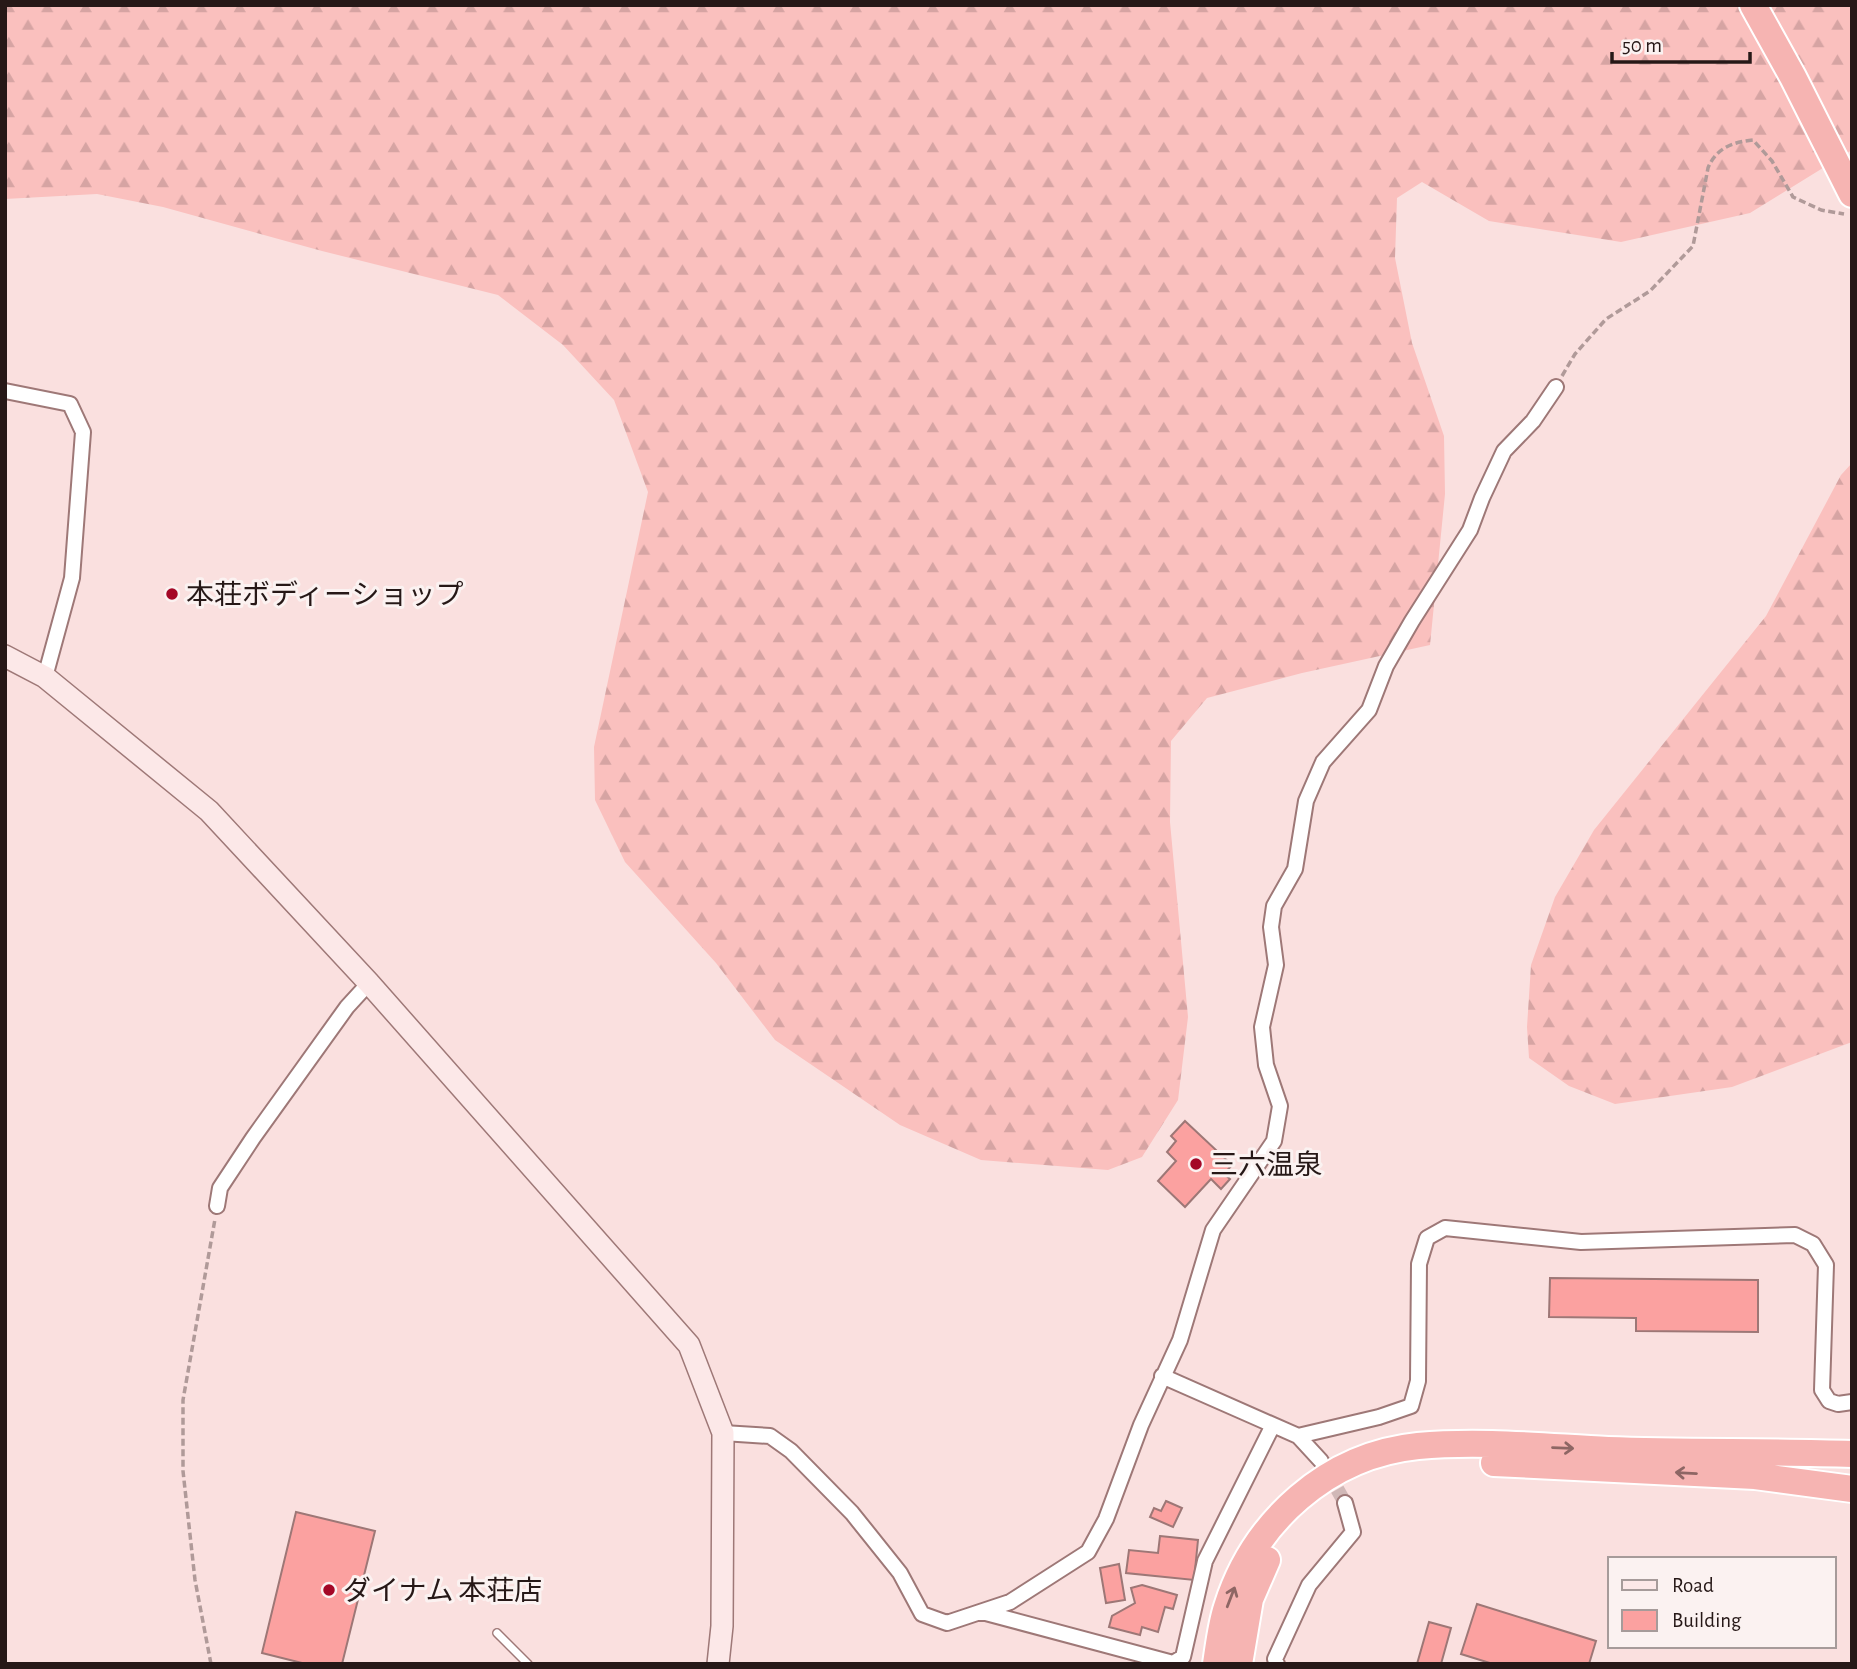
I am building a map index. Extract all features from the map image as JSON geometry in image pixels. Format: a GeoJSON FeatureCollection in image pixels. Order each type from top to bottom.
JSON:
{"type":"FeatureCollection","features":[{"type":"Feature","properties":{"kind":"highway"},"geometry":{"type":"LineString","coordinates":[[1753,5],[1849,180]]}},
{"type":"Feature","properties":{"kind":"highway"},"geometry":{"type":"LineString","coordinates":[[1767,5],[1849,180]]}},
{"type":"Feature","properties":{"kind":"highway"},"geometry":{"type":"LineString","coordinates":[[1216,1664],[1227,1607],[1247,1561],[1262,1537],[1279,1515],[1307,1490],[1336,1471],[1361,1460],[1416,1446],[1452,1444],[1852,1454]]}},
{"type":"Feature","properties":{"kind":"highway"},"geometry":{"type":"LineString","coordinates":[[1819,1453],[1852,1448]]}},
{"type":"Feature","properties":{"kind":"highway"},"geometry":{"type":"LineString","coordinates":[[1239,1664],[1250,1599],[1262,1566],[1293,1524],[1316,1503],[1363,1477],[1394,1468],[1455,1461],[1755,1476],[1852,1473]]}},
{"type":"Feature","properties":{"kind":"highway"},"geometry":{"type":"LineString","coordinates":[[1755,1476],[1852,1489]]}},
{"type":"Feature","properties":{"kind":"street"},"geometry":{"type":"LineString","coordinates":[[723,1433],[770,1436],[791,1451],[869,1533],[900,1573],[922,1614],[947,1623],[1010,1602],[1088,1552],[1106,1518],[1162,1376],[1180,1340],[1213,1230],[1274,1141],[1280,1106],[1266,1065],[1262,1027],[1276,965],[1271,927],[1274,906],[1296,869],[1306,800],[1324,762],[1369,710],[1386,666],[1470,530],[1504,451],[1533,422],[1556,387]]}},
{"type":"Feature","properties":{"kind":"street"},"geometry":{"type":"LineString","coordinates":[[5,390],[70,404],[83,432],[72,578],[45,677]]}},
{"type":"Feature","properties":{"kind":"street"},"geometry":{"type":"LineString","coordinates":[[5,656],[45,677],[209,811],[369,983],[689,1345],[723,1433],[722,1626],[718,1664]]}},
{"type":"Feature","properties":{"kind":"street"},"geometry":{"type":"LineString","coordinates":[[217,1206],[220,1188],[253,1138],[347,1007],[369,983]]}},
{"type":"Feature","properties":{"kind":"street"},"geometry":{"type":"LineString","coordinates":[[1298,1436],[1379,1417],[1411,1406],[1418,1381],[1419,1264],[1427,1238],[1445,1228],[1581,1242],[1794,1234],[1813,1244],[1826,1265],[1822,1390],[1829,1401],[1838,1404],[1852,1402]]}},
{"type":"Feature","properties":{"kind":"street"},"geometry":{"type":"LineString","coordinates":[[1162,1376],[1298,1436],[1321,1461]]}},
{"type":"Feature","properties":{"kind":"street"},"geometry":{"type":"LineString","coordinates":[[981,1612],[1172,1663],[1183,1657],[1205,1561],[1273,1424]]}},
{"type":"Feature","properties":{"kind":"street"},"geometry":{"type":"LineString","coordinates":[[1277,1664],[1275,1659],[1287,1628],[1308,1585],[1353,1532],[1345,1503]]}},
{"type":"Feature","properties":{"kind":"lane"},"geometry":{"type":"LineString","coordinates":[[497,1633],[528,1664]]}},
{"type":"Feature","properties":{"kind":"path"},"geometry":{"type":"LineString","coordinates":[[1556,387],[1575,354],[1606,319],[1650,291],[1693,246],[1708,168],[1713,157],[1733,142],[1753,140],[1772,161],[1793,197],[1839,215],[1852,213]]}},
{"type":"Feature","properties":{"kind":"path"},"geometry":{"type":"LineString","coordinates":[[211,1664],[195,1580],[183,1471],[183,1401],[217,1206]]}},
{"type":"Feature","properties":{"kind":"green space"},"geometry":{"type":"Polygon","coordinates":[[[5,5],[1852,5],[1852,150],[1750,213],[1621,242],[1489,221],[1422,182],[1397,198],[1395,258],[1412,343],[1444,436],[1445,494],[1430,645],[1302,673],[1207,698],[1171,741],[1170,822],[1188,1017],[1178,1100],[1142,1157],[1108,1170],[981,1160],[900,1125],[775,1040],[716,963],[625,862],[595,800],[594,747],[648,492],[614,400],[563,345],[498,295],[322,251],[163,207],[97,194],[5,199],[5,5]]]}},
{"type":"Feature","properties":{"kind":"green space"},"geometry":{"type":"Polygon","coordinates":[[[1852,463],[1852,1042],[1732,1087],[1615,1104],[1569,1086],[1529,1058],[1527,1027],[1531,965],[1555,897],[1594,830],[1766,616],[1841,475],[1852,463]]]}},
{"type":"Feature","properties":{"kind":"building"},"geometry":{"type":"Polygon","coordinates":[[[1185,1121],[1232,1165],[1224,1174],[1230,1179],[1221,1189],[1211,1179],[1185,1207],[1158,1181],[1176,1161],[1167,1152],[1176,1141],[1171,1136],[1185,1121]]]}},
{"type":"Feature","properties":{"kind":"building"},"geometry":{"type":"Polygon","coordinates":[[[1550,1278],[1758,1280],[1758,1332],[1636,1331],[1636,1318],[1549,1317],[1550,1278]]]}},
{"type":"Feature","properties":{"kind":"building"},"geometry":{"type":"Polygon","coordinates":[[[1166,1501],[1182,1508],[1173,1527],[1150,1517],[1154,1508],[1161,1511],[1166,1501]]]}},
{"type":"Feature","properties":{"kind":"building"},"geometry":{"type":"Polygon","coordinates":[[[296,1512],[375,1531],[342,1664],[306,1664],[262,1653],[296,1512]]]}},
{"type":"Feature","properties":{"kind":"building"},"geometry":{"type":"Polygon","coordinates":[[[1160,1536],[1198,1540],[1194,1580],[1126,1573],[1129,1550],[1158,1553],[1160,1536]]]}},
{"type":"Feature","properties":{"kind":"building"},"geometry":{"type":"Polygon","coordinates":[[[1119,1564],[1125,1600],[1106,1603],[1100,1568],[1119,1564]]]}},
{"type":"Feature","properties":{"kind":"building"},"geometry":{"type":"Polygon","coordinates":[[[1142,1585],[1177,1595],[1173,1609],[1165,1607],[1158,1632],[1142,1627],[1140,1635],[1109,1627],[1112,1616],[1135,1603],[1131,1588],[1142,1585]]]}},
{"type":"Feature","properties":{"kind":"building"},"geometry":{"type":"Polygon","coordinates":[[[1477,1604],[1596,1641],[1589,1664],[1493,1664],[1461,1654],[1477,1604]]]}},
{"type":"Feature","properties":{"kind":"building"},"geometry":{"type":"Polygon","coordinates":[[[1429,1622],[1451,1628],[1441,1664],[1417,1664],[1429,1622]]]}},
{"type":"Feature","properties":{"kind":"tunnel"},"geometry":{"type":"LineString","coordinates":[[1327,1471],[1345,1503]]}},
{"type":"Feature","properties":{"kind":"place","name":"本荘ボディーショップ"},"geometry":{"type":"Point","coordinates":[172,594]}},
{"type":"Feature","properties":{"kind":"place","name":"三六温泉"},"geometry":{"type":"Point","coordinates":[1196,1164]}},
{"type":"Feature","properties":{"kind":"place","name":"ダイナム 本荘店"},"geometry":{"type":"Point","coordinates":[329,1590]}}]}
